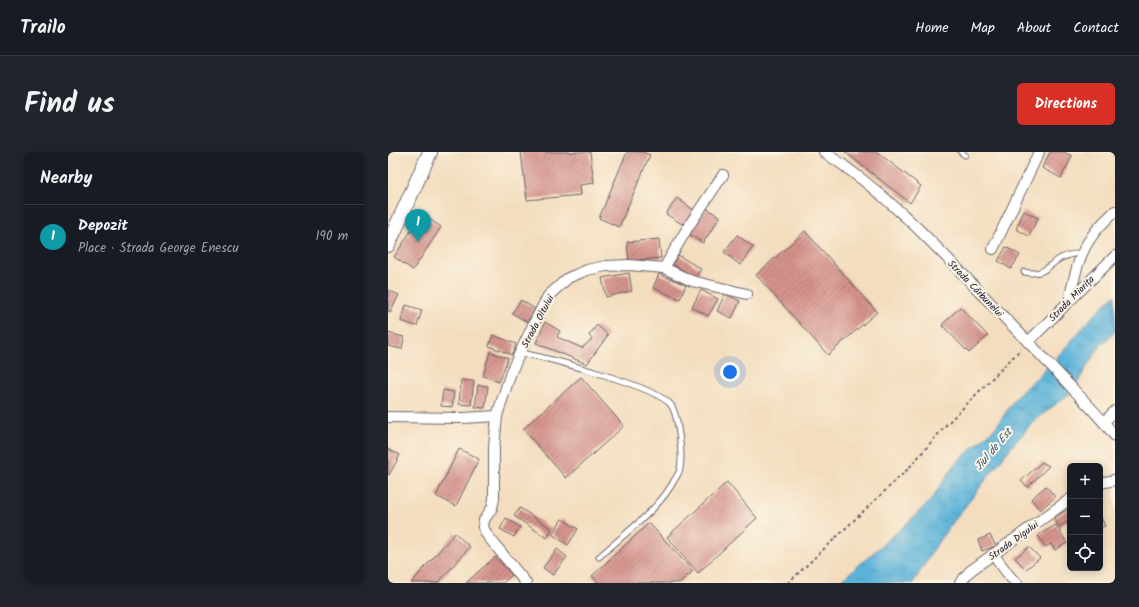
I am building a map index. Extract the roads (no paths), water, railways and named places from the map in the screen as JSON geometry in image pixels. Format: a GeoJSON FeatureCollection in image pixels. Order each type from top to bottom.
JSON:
{"type":"FeatureCollection","features":[{"type":"Feature","properties":{"kind":"street"},"geometry":{"type":"LineString","coordinates":[[388,245],[430,152]]}},
{"type":"Feature","properties":{"kind":"street","name":"Strada Cărbunelui"},"geometry":{"type":"LineString","coordinates":[[824,152],[862,179],[896,207],[1039,353],[1096,413],[1115,436]]}},
{"type":"Feature","properties":{"kind":"street"},"geometry":{"type":"LineString","coordinates":[[993,249],[1039,152]]}},
{"type":"Feature","properties":{"kind":"street"},"geometry":{"type":"LineString","coordinates":[[664,268],[688,227],[723,175]]}},
{"type":"Feature","properties":{"kind":"street"},"geometry":{"type":"LineString","coordinates":[[1069,301],[1074,277],[1082,252],[1092,236],[1115,211]]}},
{"type":"Feature","properties":{"kind":"street","name":"Strada Miorița"},"geometry":{"type":"LineString","coordinates":[[1028,342],[1115,256]]}},
{"type":"Feature","properties":{"kind":"street","name":"Strada Oltului"},"geometry":{"type":"LineString","coordinates":[[526,583],[487,535],[483,527],[484,520],[492,508],[494,499],[494,448],[497,416],[511,372],[548,296],[568,278],[587,270],[606,266],[629,265],[664,268],[692,281],[747,294]]}},
{"type":"Feature","properties":{"kind":"street"},"geometry":{"type":"LineString","coordinates":[[1104,422],[1115,411]]}},
{"type":"Feature","properties":{"kind":"street"},"geometry":{"type":"LineString","coordinates":[[388,417],[464,418],[497,416]]}},
{"type":"Feature","properties":{"kind":"street"},"geometry":{"type":"LineString","coordinates":[[1103,482],[1115,480]]}},
{"type":"Feature","properties":{"kind":"street","name":"Strada Digului"},"geometry":{"type":"LineString","coordinates":[[960,583],[970,571],[1067,502]]}},
{"type":"Feature","properties":{"kind":"street"},"geometry":{"type":"LineString","coordinates":[[993,554],[1011,578],[1017,583]]}},
{"type":"Feature","properties":{"kind":"lane"},"geometry":{"type":"LineString","coordinates":[[1024,272],[1034,274],[1043,271],[1062,257],[1082,252]]}},
{"type":"Feature","properties":{"kind":"lane"},"geometry":{"type":"LineString","coordinates":[[520,353],[534,355],[621,381],[662,397],[671,405],[676,415],[680,434],[681,468],[675,480],[658,504],[599,557]]}},
{"type":"Feature","properties":{"kind":"water","name":"Jiul de Est"},"geometry":{"type":"Polygon","coordinates":[[[1115,295],[1115,332],[1101,345],[1087,366],[1074,390],[1034,421],[1008,451],[940,539],[913,583],[838,583],[901,529],[932,499],[954,465],[996,427],[1016,397],[1050,365],[1095,314],[1115,295]]]}},
{"type":"Feature","properties":{"kind":"place","name":"Depozit"},"geometry":{"type":"Point","coordinates":[418,242]}}]}
